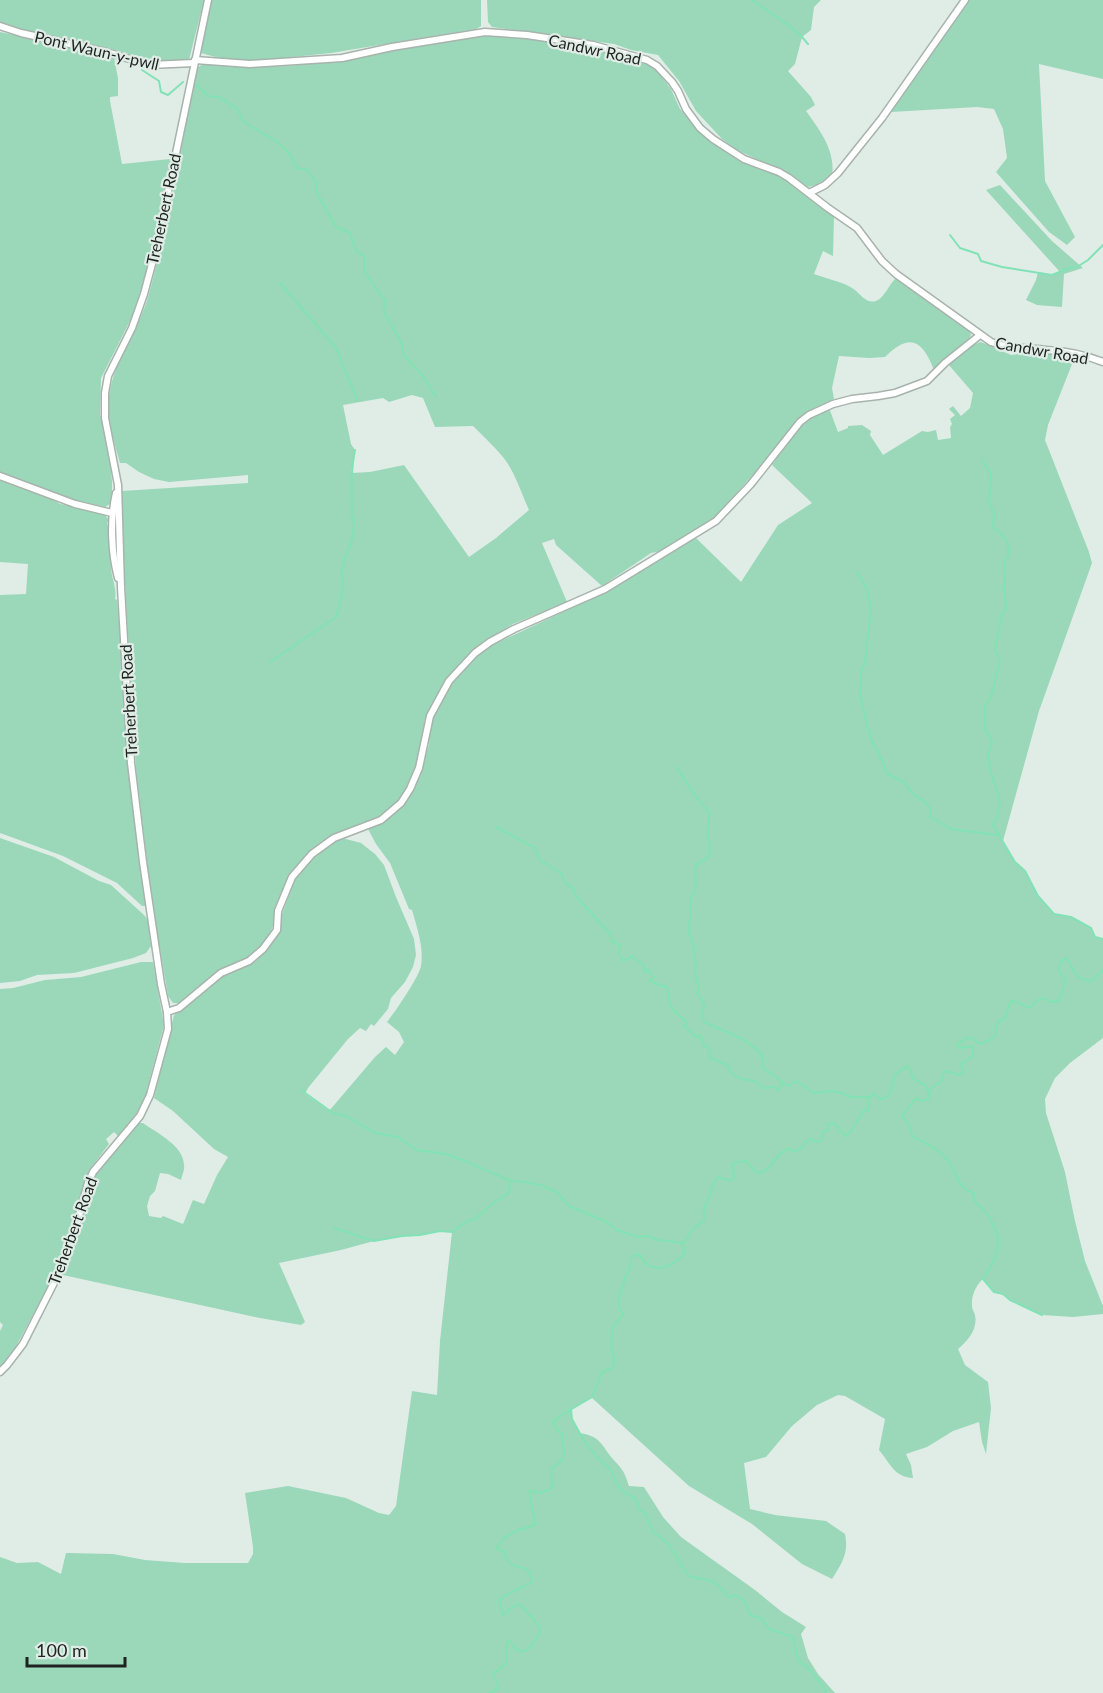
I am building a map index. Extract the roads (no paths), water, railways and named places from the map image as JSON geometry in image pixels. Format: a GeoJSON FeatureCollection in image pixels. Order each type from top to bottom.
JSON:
{"type":"FeatureCollection","features":[{"type":"Feature","properties":{"kind":"street","name":"Treherbert Road"},"geometry":{"type":"LineString","coordinates":[[0,1372],[23,1344],[62,1267],[93,1172],[140,1116],[150,1095],[168,1029],[131,763],[118,485],[105,418],[105,393],[108,376],[132,328],[156,249],[208,0]]}},
{"type":"Feature","properties":{"kind":"street"},"geometry":{"type":"LineString","coordinates":[[809,193],[825,185],[838,173],[882,118],[965,0]]}},
{"type":"Feature","properties":{"kind":"street","name":"Pont Waun-y-pwll"},"geometry":{"type":"LineString","coordinates":[[0,26],[150,65],[195,62]]}},
{"type":"Feature","properties":{"kind":"street","name":"Candwr Road"},"geometry":{"type":"LineString","coordinates":[[195,62],[250,64],[342,58],[392,46],[485,32],[602,47],[647,60],[657,66],[672,82],[686,110],[713,140],[744,159],[789,178],[857,228],[882,261],[896,274],[991,342],[1003,347],[1073,353],[1103,362]]}},
{"type":"Feature","properties":{"kind":"street"},"geometry":{"type":"LineString","coordinates":[[167,1012],[179,1008],[221,973],[249,961],[263,949],[277,930],[278,911],[292,877],[312,854],[334,838],[381,820],[401,802],[410,789],[419,768],[429,716],[449,681],[475,653],[514,629],[605,589],[716,521],[751,484],[800,422],[809,415],[833,404],[895,393],[927,381],[945,363],[981,335]]}},
{"type":"Feature","properties":{"kind":"street"},"geometry":{"type":"LineString","coordinates":[[0,476],[75,504],[112,513]]}},
{"type":"Feature","properties":{"kind":"street"},"geometry":{"type":"LineString","coordinates":[[118,485],[112,513],[114,558],[121,587]]}},
{"type":"Feature","properties":{"kind":"waterway"},"geometry":{"type":"LineString","coordinates":[[752,0],[791,27],[808,44]]}},
{"type":"Feature","properties":{"kind":"waterway"},"geometry":{"type":"LineString","coordinates":[[142,70],[159,81],[161,92],[168,95],[183,82]]}},
{"type":"Feature","properties":{"kind":"waterway"},"geometry":{"type":"LineString","coordinates":[[193,85],[198,86],[208,96],[219,97],[237,109],[244,122],[276,141],[289,153],[297,168],[307,170],[317,183],[316,191],[336,227],[350,233],[356,251],[364,256],[364,271],[385,300],[384,312],[401,342],[403,354],[422,375],[436,397]]}},
{"type":"Feature","properties":{"kind":"waterway"},"geometry":{"type":"LineString","coordinates":[[950,235],[960,248],[978,254],[981,261],[1002,267],[1052,275],[1077,267],[1103,245]]}},
{"type":"Feature","properties":{"kind":"waterway"},"geometry":{"type":"LineString","coordinates":[[280,283],[336,348],[357,400]]}},
{"type":"Feature","properties":{"kind":"waterway"},"geometry":{"type":"LineString","coordinates":[[270,662],[336,617],[343,585],[342,571],[354,530],[352,467],[355,450]]}},
{"type":"Feature","properties":{"kind":"waterway"},"geometry":{"type":"LineString","coordinates":[[982,460],[990,472],[991,485],[988,499],[994,515],[993,528],[1002,535],[1009,548],[1004,563],[1006,608],[1002,614],[995,649],[1000,661],[991,697],[985,706],[985,729],[992,741],[988,760],[999,799],[998,816],[993,825],[1015,862],[1025,871],[1038,896],[1054,914],[1071,917],[1091,928],[1095,937],[1103,939]]}},
{"type":"Feature","properties":{"kind":"waterway"},"geometry":{"type":"LineString","coordinates":[[857,572],[867,589],[871,609],[865,663],[861,671],[860,695],[870,737],[886,773],[905,783],[912,793],[926,803],[931,810],[930,817],[951,829],[997,835]]}},
{"type":"Feature","properties":{"kind":"waterway"},"geometry":{"type":"LineString","coordinates":[[677,767],[691,790],[709,812],[710,852],[695,869],[696,887],[691,899],[689,933],[693,944],[695,975],[699,988],[697,992],[705,1007],[702,1009],[704,1022],[753,1046],[763,1058],[763,1068],[788,1086],[797,1081],[813,1093],[831,1091],[851,1097],[869,1097]]}},
{"type":"Feature","properties":{"kind":"waterway"},"geometry":{"type":"LineString","coordinates":[[496,827],[535,848],[540,860],[561,873],[565,884],[573,888],[575,895],[611,935],[611,941],[620,945],[619,954],[623,961],[633,956],[644,965],[644,972],[648,969],[653,977],[650,981],[668,988],[672,1008],[687,1023],[684,1026],[696,1037],[700,1036],[705,1046],[711,1050],[710,1058],[728,1065],[731,1073],[741,1079],[755,1081],[764,1088],[774,1087],[779,1090],[782,1083]]}},
{"type":"Feature","properties":{"kind":"waterway"},"geometry":{"type":"LineString","coordinates":[[490,1693],[499,1688],[493,1673],[506,1663],[507,1642],[510,1641],[516,1649],[524,1651],[531,1646],[540,1630],[520,1604],[503,1615],[499,1600],[532,1582],[529,1571],[511,1564],[504,1551],[497,1549],[508,1535],[536,1524],[530,1491],[541,1493],[553,1487],[551,1472],[564,1453],[562,1434],[553,1422],[592,1397],[602,1372],[612,1368],[613,1326],[623,1315],[619,1301],[631,1257],[639,1254],[644,1261],[655,1268],[667,1266],[679,1259],[685,1253],[683,1244],[693,1229],[704,1220],[704,1209],[715,1181],[718,1177],[730,1181],[734,1177],[733,1163],[746,1161],[757,1173],[762,1172],[783,1151],[788,1149],[797,1151],[808,1140],[819,1142],[823,1132],[828,1130],[827,1124],[834,1123],[845,1136],[851,1132],[863,1111],[869,1110],[868,1101],[871,1096],[873,1094],[881,1099],[889,1096],[895,1076],[908,1066],[914,1079],[925,1085],[929,1092],[941,1082],[944,1072],[959,1075],[963,1072],[961,1064],[973,1056],[973,1046],[959,1048],[957,1044],[970,1037],[980,1044],[995,1036],[997,1025],[1005,1018],[1011,1000],[1028,1007],[1044,998],[1050,1002],[1059,1001],[1066,979],[1059,972],[1061,961],[1068,960],[1076,975],[1086,980],[1092,981],[1103,970]]}},
{"type":"Feature","properties":{"kind":"waterway"},"geometry":{"type":"LineString","coordinates":[[301,1090],[333,1113],[346,1116],[375,1133],[398,1137],[416,1150],[446,1154],[511,1181],[543,1186],[557,1192],[569,1206],[607,1222],[616,1230],[639,1237],[649,1236],[658,1240],[682,1243]]}},
{"type":"Feature","properties":{"kind":"waterway"},"geometry":{"type":"LineString","coordinates":[[929,1093],[928,1099],[922,1101],[916,1098],[902,1116],[907,1121],[913,1137],[926,1143],[945,1157],[959,1182],[973,1193],[975,1202],[984,1210],[993,1225],[998,1248],[983,1279],[994,1292],[1003,1294],[1010,1300],[1042,1315]]}},
{"type":"Feature","properties":{"kind":"waterway"},"geometry":{"type":"LineString","coordinates":[[334,1228],[374,1241],[440,1231],[452,1232],[467,1221],[475,1219],[494,1202],[508,1194],[511,1181]]}},
{"type":"Feature","properties":{"kind":"waterway"},"geometry":{"type":"LineString","coordinates":[[571,1409],[572,1419],[583,1439],[611,1470],[617,1485],[636,1499],[639,1509],[646,1514],[652,1531],[667,1543],[690,1577],[716,1584],[728,1597],[735,1595],[745,1601],[750,1615],[762,1619],[769,1629],[793,1637],[798,1660],[811,1671],[827,1693]]}}]}
